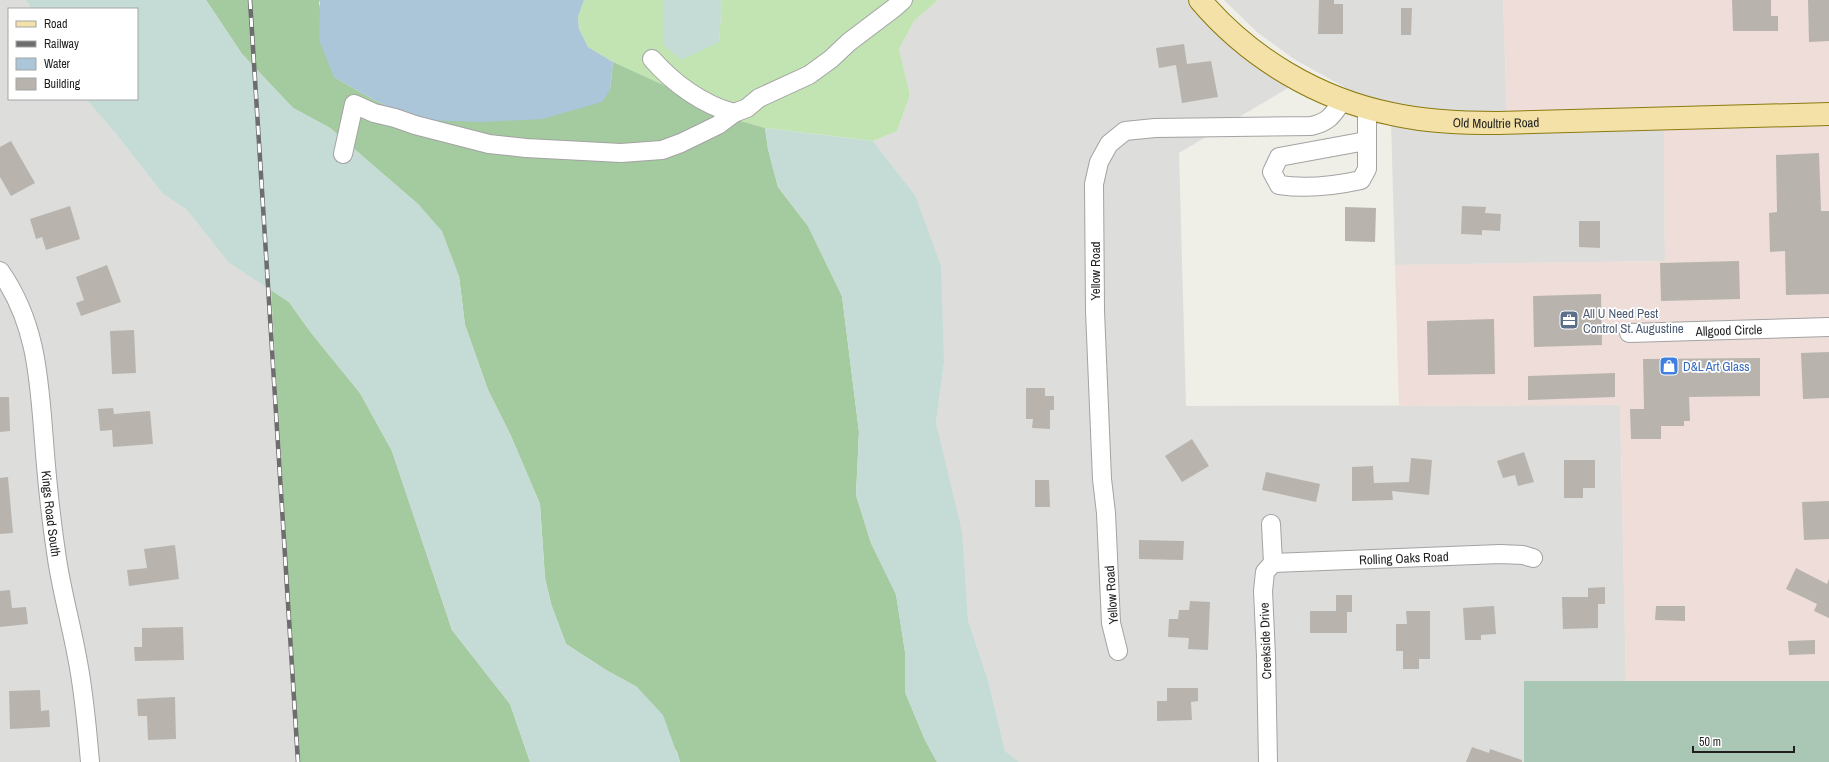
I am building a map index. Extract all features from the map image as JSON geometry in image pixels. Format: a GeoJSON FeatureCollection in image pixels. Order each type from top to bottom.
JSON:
{"type":"FeatureCollection","features":[{"type":"Feature","properties":{"kind":"main road","name":"Old Moultrie Road"},"geometry":{"type":"LineString","coordinates":[[1200,0],[1235,36],[1284,72],[1343,100],[1367,108],[1421,119],[1463,123],[1829,114]]}},
{"type":"Feature","properties":{"kind":"street"},"geometry":{"type":"LineString","coordinates":[[343,154],[354,104],[374,113],[489,144],[621,153],[662,150],[718,125],[734,113],[747,108],[759,98],[809,74],[831,59],[849,42],[903,0]]}},
{"type":"Feature","properties":{"kind":"street"},"geometry":{"type":"LineString","coordinates":[[652,59],[675,81],[702,99],[722,110],[734,113]]}},
{"type":"Feature","properties":{"kind":"street","name":"Yellow Road"},"geometry":{"type":"LineString","coordinates":[[1118,651],[1111,623],[1106,513],[1102,479],[1095,327],[1094,184],[1099,162],[1109,144],[1125,131],[1155,128],[1312,126],[1331,118],[1343,100]]}},
{"type":"Feature","properties":{"kind":"street"},"geometry":{"type":"LineString","coordinates":[[1366,141],[1279,157],[1272,172],[1279,186],[1296,188],[1341,184],[1360,180],[1367,169],[1367,108]]}},
{"type":"Feature","properties":{"kind":"street","name":"Kings Road South"},"geometry":{"type":"LineString","coordinates":[[0,271],[19,304],[28,324],[36,353],[49,504],[57,560],[78,659],[90,762]]}},
{"type":"Feature","properties":{"kind":"street","name":"Allgood Circle"},"geometry":{"type":"LineString","coordinates":[[1629,333],[1829,327]]}},
{"type":"Feature","properties":{"kind":"street"},"geometry":{"type":"LineString","coordinates":[[1271,524],[1273,563]]}},
{"type":"Feature","properties":{"kind":"street","name":"Rolling Oaks Road"},"geometry":{"type":"LineString","coordinates":[[1273,563],[1500,554],[1523,555],[1534,558]]}},
{"type":"Feature","properties":{"kind":"street","name":"Creekside Drive"},"geometry":{"type":"LineString","coordinates":[[1268,762],[1263,591],[1265,572],[1273,563]]}},
{"type":"Feature","properties":{"kind":"shaded area"},"geometry":{"type":"Polygon","coordinates":[[[0,0],[26,0],[30,8],[8,8],[8,100],[87,100],[117,135],[163,194],[186,209],[229,263],[271,290],[299,762],[0,762],[0,0]]]}},
{"type":"Feature","properties":{"kind":"shaded area"},"geometry":{"type":"Polygon","coordinates":[[[26,0],[206,0],[242,54],[293,108],[330,128],[419,205],[442,231],[459,276],[465,325],[488,390],[511,436],[540,504],[545,578],[551,604],[566,644],[606,670],[637,687],[663,715],[680,762],[530,762],[510,704],[452,630],[392,451],[360,393],[312,334],[289,302],[229,263],[186,209],[163,194],[117,135],[87,100],[138,100],[138,8],[30,8],[26,0]]]}},
{"type":"Feature","properties":{"kind":"shaded area"},"geometry":{"type":"Polygon","coordinates":[[[664,0],[722,0],[719,42],[681,60],[664,45],[664,0]]]}},
{"type":"Feature","properties":{"kind":"shaded area"},"geometry":{"type":"Polygon","coordinates":[[[938,0],[1191,0],[1293,85],[1179,153],[1186,406],[1620,405],[1626,681],[1524,681],[1524,762],[1019,762],[1005,751],[988,680],[968,620],[965,580],[936,423],[944,363],[915,195],[873,141],[897,131],[910,95],[899,49],[914,21],[938,0]]]}},
{"type":"Feature","properties":{"kind":"shaded area"},"geometry":{"type":"Polygon","coordinates":[[[1224,0],[1503,0],[1507,114],[1463,115],[1369,101],[1294,59],[1257,32],[1224,0]]]}},
{"type":"Feature","properties":{"kind":"shaded area"},"geometry":{"type":"Polygon","coordinates":[[[1503,0],[1829,0],[1829,106],[1507,114],[1503,0]]]}},
{"type":"Feature","properties":{"kind":"shaded area"},"geometry":{"type":"Polygon","coordinates":[[[1391,122],[1664,126],[1665,261],[1395,265],[1391,122]]]}},
{"type":"Feature","properties":{"kind":"shaded area"},"geometry":{"type":"Polygon","coordinates":[[[1829,122],[1829,681],[1626,681],[1620,405],[1399,406],[1395,265],[1665,261],[1664,126],[1829,122]]]}},
{"type":"Feature","properties":{"kind":"shaded area"},"geometry":{"type":"Polygon","coordinates":[[[765,128],[873,141],[915,195],[941,266],[944,363],[936,423],[962,532],[968,620],[988,680],[1005,751],[1019,762],[937,762],[925,740],[905,692],[905,652],[896,595],[871,543],[856,495],[859,432],[842,296],[808,226],[778,187],[768,149],[765,128]]]}},
{"type":"Feature","properties":{"kind":"green space"},"geometry":{"type":"Polygon","coordinates":[[[206,0],[320,0],[319,3],[334,77],[374,100],[419,120],[610,90],[613,62],[670,88],[706,111],[765,128],[768,149],[778,187],[808,226],[842,296],[859,432],[856,495],[871,543],[896,594],[905,652],[905,692],[925,740],[937,762],[680,762],[677,752],[637,687],[606,670],[566,644],[551,604],[545,578],[540,504],[511,436],[488,390],[465,325],[459,276],[419,205],[330,128],[293,108],[242,54],[206,0]]]}},
{"type":"Feature","properties":{"kind":"green space"},"geometry":{"type":"Polygon","coordinates":[[[584,0],[664,0],[664,45],[719,42],[722,0],[938,0],[914,21],[899,49],[910,95],[897,131],[873,141],[765,128],[706,111],[670,88],[613,62],[588,47],[579,29],[578,17],[584,0]]]}},
{"type":"Feature","properties":{"kind":"green space"},"geometry":{"type":"Polygon","coordinates":[[[271,290],[289,302],[312,334],[360,393],[392,451],[452,630],[510,704],[530,762],[299,762],[271,290]]]}},
{"type":"Feature","properties":{"kind":"green space"},"geometry":{"type":"Polygon","coordinates":[[[1524,681],[1829,681],[1829,762],[1524,762],[1524,681]]]}},
{"type":"Feature","properties":{"kind":"water"},"geometry":{"type":"Polygon","coordinates":[[[320,0],[584,0],[578,17],[579,29],[588,47],[613,62],[610,90],[602,102],[542,119],[482,122],[419,120],[374,100],[334,77],[319,40],[320,0]]]}},
{"type":"Feature","properties":{"kind":"building"},"geometry":{"type":"Polygon","coordinates":[[[1319,0],[1334,0],[1334,4],[1343,4],[1343,34],[1318,34],[1319,0]]]}},
{"type":"Feature","properties":{"kind":"building"},"geometry":{"type":"Polygon","coordinates":[[[1732,0],[1771,0],[1771,16],[1778,16],[1778,31],[1733,31],[1732,0]]]}},
{"type":"Feature","properties":{"kind":"building"},"geometry":{"type":"Polygon","coordinates":[[[1808,0],[1829,0],[1829,41],[1809,42],[1808,0]]]}},
{"type":"Feature","properties":{"kind":"building"},"geometry":{"type":"Polygon","coordinates":[[[1401,8],[1412,8],[1411,35],[1401,35],[1401,8]]]}},
{"type":"Feature","properties":{"kind":"building"},"geometry":{"type":"Polygon","coordinates":[[[1184,44],[1187,64],[1211,61],[1218,97],[1182,103],[1176,65],[1159,68],[1156,48],[1184,44]]]}},
{"type":"Feature","properties":{"kind":"building"},"geometry":{"type":"Polygon","coordinates":[[[11,141],[35,183],[11,196],[0,177],[0,147],[11,141]]]}},
{"type":"Feature","properties":{"kind":"building"},"geometry":{"type":"Polygon","coordinates":[[[1819,153],[1821,211],[1829,211],[1829,294],[1786,295],[1785,251],[1770,252],[1769,213],[1777,212],[1776,155],[1819,153]]]}},
{"type":"Feature","properties":{"kind":"building"},"geometry":{"type":"Polygon","coordinates":[[[70,206],[80,239],[46,250],[42,237],[36,239],[30,219],[70,206]]]}},
{"type":"Feature","properties":{"kind":"building"},"geometry":{"type":"Polygon","coordinates":[[[1462,206],[1486,207],[1485,213],[1501,214],[1500,231],[1482,230],[1482,235],[1461,234],[1462,206]]]}},
{"type":"Feature","properties":{"kind":"building"},"geometry":{"type":"Polygon","coordinates":[[[1345,207],[1376,208],[1375,242],[1345,241],[1345,207]]]}},
{"type":"Feature","properties":{"kind":"building"},"geometry":{"type":"Polygon","coordinates":[[[1579,221],[1600,221],[1600,248],[1579,247],[1579,221]]]}},
{"type":"Feature","properties":{"kind":"building"},"geometry":{"type":"Polygon","coordinates":[[[1739,261],[1740,299],[1661,301],[1660,263],[1739,261]]]}},
{"type":"Feature","properties":{"kind":"building"},"geometry":{"type":"Polygon","coordinates":[[[107,265],[121,302],[81,316],[76,303],[84,300],[76,277],[107,265]]]}},
{"type":"Feature","properties":{"kind":"building"},"geometry":{"type":"Polygon","coordinates":[[[1601,294],[1602,345],[1534,347],[1533,296],[1601,294]]]}},
{"type":"Feature","properties":{"kind":"building"},"geometry":{"type":"Polygon","coordinates":[[[1494,319],[1495,374],[1428,375],[1427,321],[1494,319]]]}},
{"type":"Feature","properties":{"kind":"building"},"geometry":{"type":"Polygon","coordinates":[[[134,330],[136,373],[112,374],[110,331],[134,330]]]}},
{"type":"Feature","properties":{"kind":"building"},"geometry":{"type":"Polygon","coordinates":[[[1829,352],[1829,398],[1803,399],[1801,353],[1829,352]]]}},
{"type":"Feature","properties":{"kind":"building"},"geometry":{"type":"Polygon","coordinates":[[[1760,358],[1760,396],[1689,397],[1690,421],[1684,421],[1684,426],[1661,426],[1661,439],[1631,439],[1630,409],[1644,409],[1643,359],[1760,358]]]}},
{"type":"Feature","properties":{"kind":"building"},"geometry":{"type":"Polygon","coordinates":[[[1615,373],[1615,397],[1528,400],[1528,376],[1615,373]]]}},
{"type":"Feature","properties":{"kind":"building"},"geometry":{"type":"Polygon","coordinates":[[[1026,388],[1045,388],[1045,396],[1054,396],[1054,410],[1050,410],[1050,429],[1032,428],[1033,419],[1026,419],[1026,388]]]}},
{"type":"Feature","properties":{"kind":"building"},"geometry":{"type":"Polygon","coordinates":[[[0,397],[9,397],[10,431],[0,432],[0,397]]]}},
{"type":"Feature","properties":{"kind":"building"},"geometry":{"type":"Polygon","coordinates":[[[113,408],[114,414],[150,411],[153,444],[113,447],[112,430],[100,431],[98,409],[113,408]]]}},
{"type":"Feature","properties":{"kind":"building"},"geometry":{"type":"Polygon","coordinates":[[[1192,439],[1209,466],[1182,482],[1165,456],[1192,439]]]}},
{"type":"Feature","properties":{"kind":"building"},"geometry":{"type":"Polygon","coordinates":[[[1524,452],[1534,482],[1518,486],[1515,475],[1503,478],[1497,461],[1524,452]]]}},
{"type":"Feature","properties":{"kind":"building"},"geometry":{"type":"Polygon","coordinates":[[[1411,458],[1432,460],[1429,495],[1392,491],[1393,500],[1352,501],[1352,467],[1373,466],[1374,483],[1409,482],[1411,458]]]}},
{"type":"Feature","properties":{"kind":"building"},"geometry":{"type":"Polygon","coordinates":[[[1564,460],[1595,460],[1595,488],[1583,488],[1583,498],[1564,498],[1564,460]]]}},
{"type":"Feature","properties":{"kind":"building"},"geometry":{"type":"Polygon","coordinates":[[[1266,472],[1320,484],[1316,502],[1262,490],[1266,472]]]}},
{"type":"Feature","properties":{"kind":"building"},"geometry":{"type":"Polygon","coordinates":[[[8,477],[13,533],[0,534],[0,478],[8,477]]]}},
{"type":"Feature","properties":{"kind":"building"},"geometry":{"type":"Polygon","coordinates":[[[1035,480],[1049,480],[1050,507],[1035,507],[1035,480]]]}},
{"type":"Feature","properties":{"kind":"building"},"geometry":{"type":"Polygon","coordinates":[[[1829,501],[1829,539],[1804,540],[1802,502],[1829,501]]]}},
{"type":"Feature","properties":{"kind":"building"},"geometry":{"type":"Polygon","coordinates":[[[1139,540],[1184,541],[1183,560],[1139,559],[1139,540]]]}},
{"type":"Feature","properties":{"kind":"building"},"geometry":{"type":"Polygon","coordinates":[[[175,545],[179,579],[129,586],[127,570],[147,568],[144,549],[175,545]]]}},
{"type":"Feature","properties":{"kind":"building"},"geometry":{"type":"Polygon","coordinates":[[[1796,568],[1827,584],[1829,579],[1829,618],[1814,611],[1817,604],[1786,589],[1796,568]]]}},
{"type":"Feature","properties":{"kind":"building"},"geometry":{"type":"Polygon","coordinates":[[[1605,587],[1605,604],[1598,604],[1598,628],[1563,629],[1562,597],[1588,597],[1588,588],[1605,587]]]}},
{"type":"Feature","properties":{"kind":"building"},"geometry":{"type":"Polygon","coordinates":[[[10,590],[12,608],[26,607],[28,624],[0,627],[0,591],[10,590]]]}},
{"type":"Feature","properties":{"kind":"building"},"geometry":{"type":"Polygon","coordinates":[[[1336,595],[1352,595],[1352,612],[1347,612],[1347,633],[1310,633],[1310,611],[1336,611],[1336,595]]]}},
{"type":"Feature","properties":{"kind":"building"},"geometry":{"type":"Polygon","coordinates":[[[1190,601],[1210,602],[1208,650],[1188,649],[1189,638],[1168,637],[1169,619],[1178,619],[1179,610],[1189,610],[1190,601]]]}},
{"type":"Feature","properties":{"kind":"building"},"geometry":{"type":"Polygon","coordinates":[[[1494,606],[1496,634],[1481,635],[1481,640],[1465,640],[1463,608],[1494,606]]]}},
{"type":"Feature","properties":{"kind":"building"},"geometry":{"type":"Polygon","coordinates":[[[1656,606],[1685,606],[1685,621],[1655,620],[1656,606]]]}},
{"type":"Feature","properties":{"kind":"building"},"geometry":{"type":"Polygon","coordinates":[[[1406,611],[1430,611],[1430,659],[1419,659],[1419,669],[1403,669],[1403,651],[1396,651],[1396,624],[1407,624],[1406,611]]]}},
{"type":"Feature","properties":{"kind":"building"},"geometry":{"type":"Polygon","coordinates":[[[183,627],[184,660],[135,661],[134,647],[142,647],[142,628],[183,627]]]}},
{"type":"Feature","properties":{"kind":"building"},"geometry":{"type":"Polygon","coordinates":[[[1815,640],[1815,654],[1789,655],[1788,641],[1815,640]]]}},
{"type":"Feature","properties":{"kind":"building"},"geometry":{"type":"Polygon","coordinates":[[[1167,688],[1198,688],[1198,701],[1191,702],[1192,720],[1157,721],[1157,701],[1167,701],[1167,688]]]}},
{"type":"Feature","properties":{"kind":"building"},"geometry":{"type":"Polygon","coordinates":[[[40,690],[41,711],[49,710],[50,727],[10,729],[9,691],[40,690]]]}},
{"type":"Feature","properties":{"kind":"building"},"geometry":{"type":"Polygon","coordinates":[[[175,697],[176,739],[148,740],[147,716],[138,716],[137,699],[175,697]]]}},
{"type":"Feature","properties":{"kind":"building"},"geometry":{"type":"Polygon","coordinates":[[[1472,747],[1489,753],[1490,749],[1522,760],[1522,762],[1466,762],[1472,747]]]}},
{"type":"Feature","properties":{"kind":"railway"},"geometry":{"type":"LineString","coordinates":[[250,0],[298,762]]}},
{"type":"Feature","properties":{"kind":"place","name":"All U Need Pest Control St. Augustine"},"geometry":{"type":"Point","coordinates":[1569,320]}},
{"type":"Feature","properties":{"kind":"place","name":"D&L Art Glass"},"geometry":{"type":"Point","coordinates":[1669,366]}}]}
